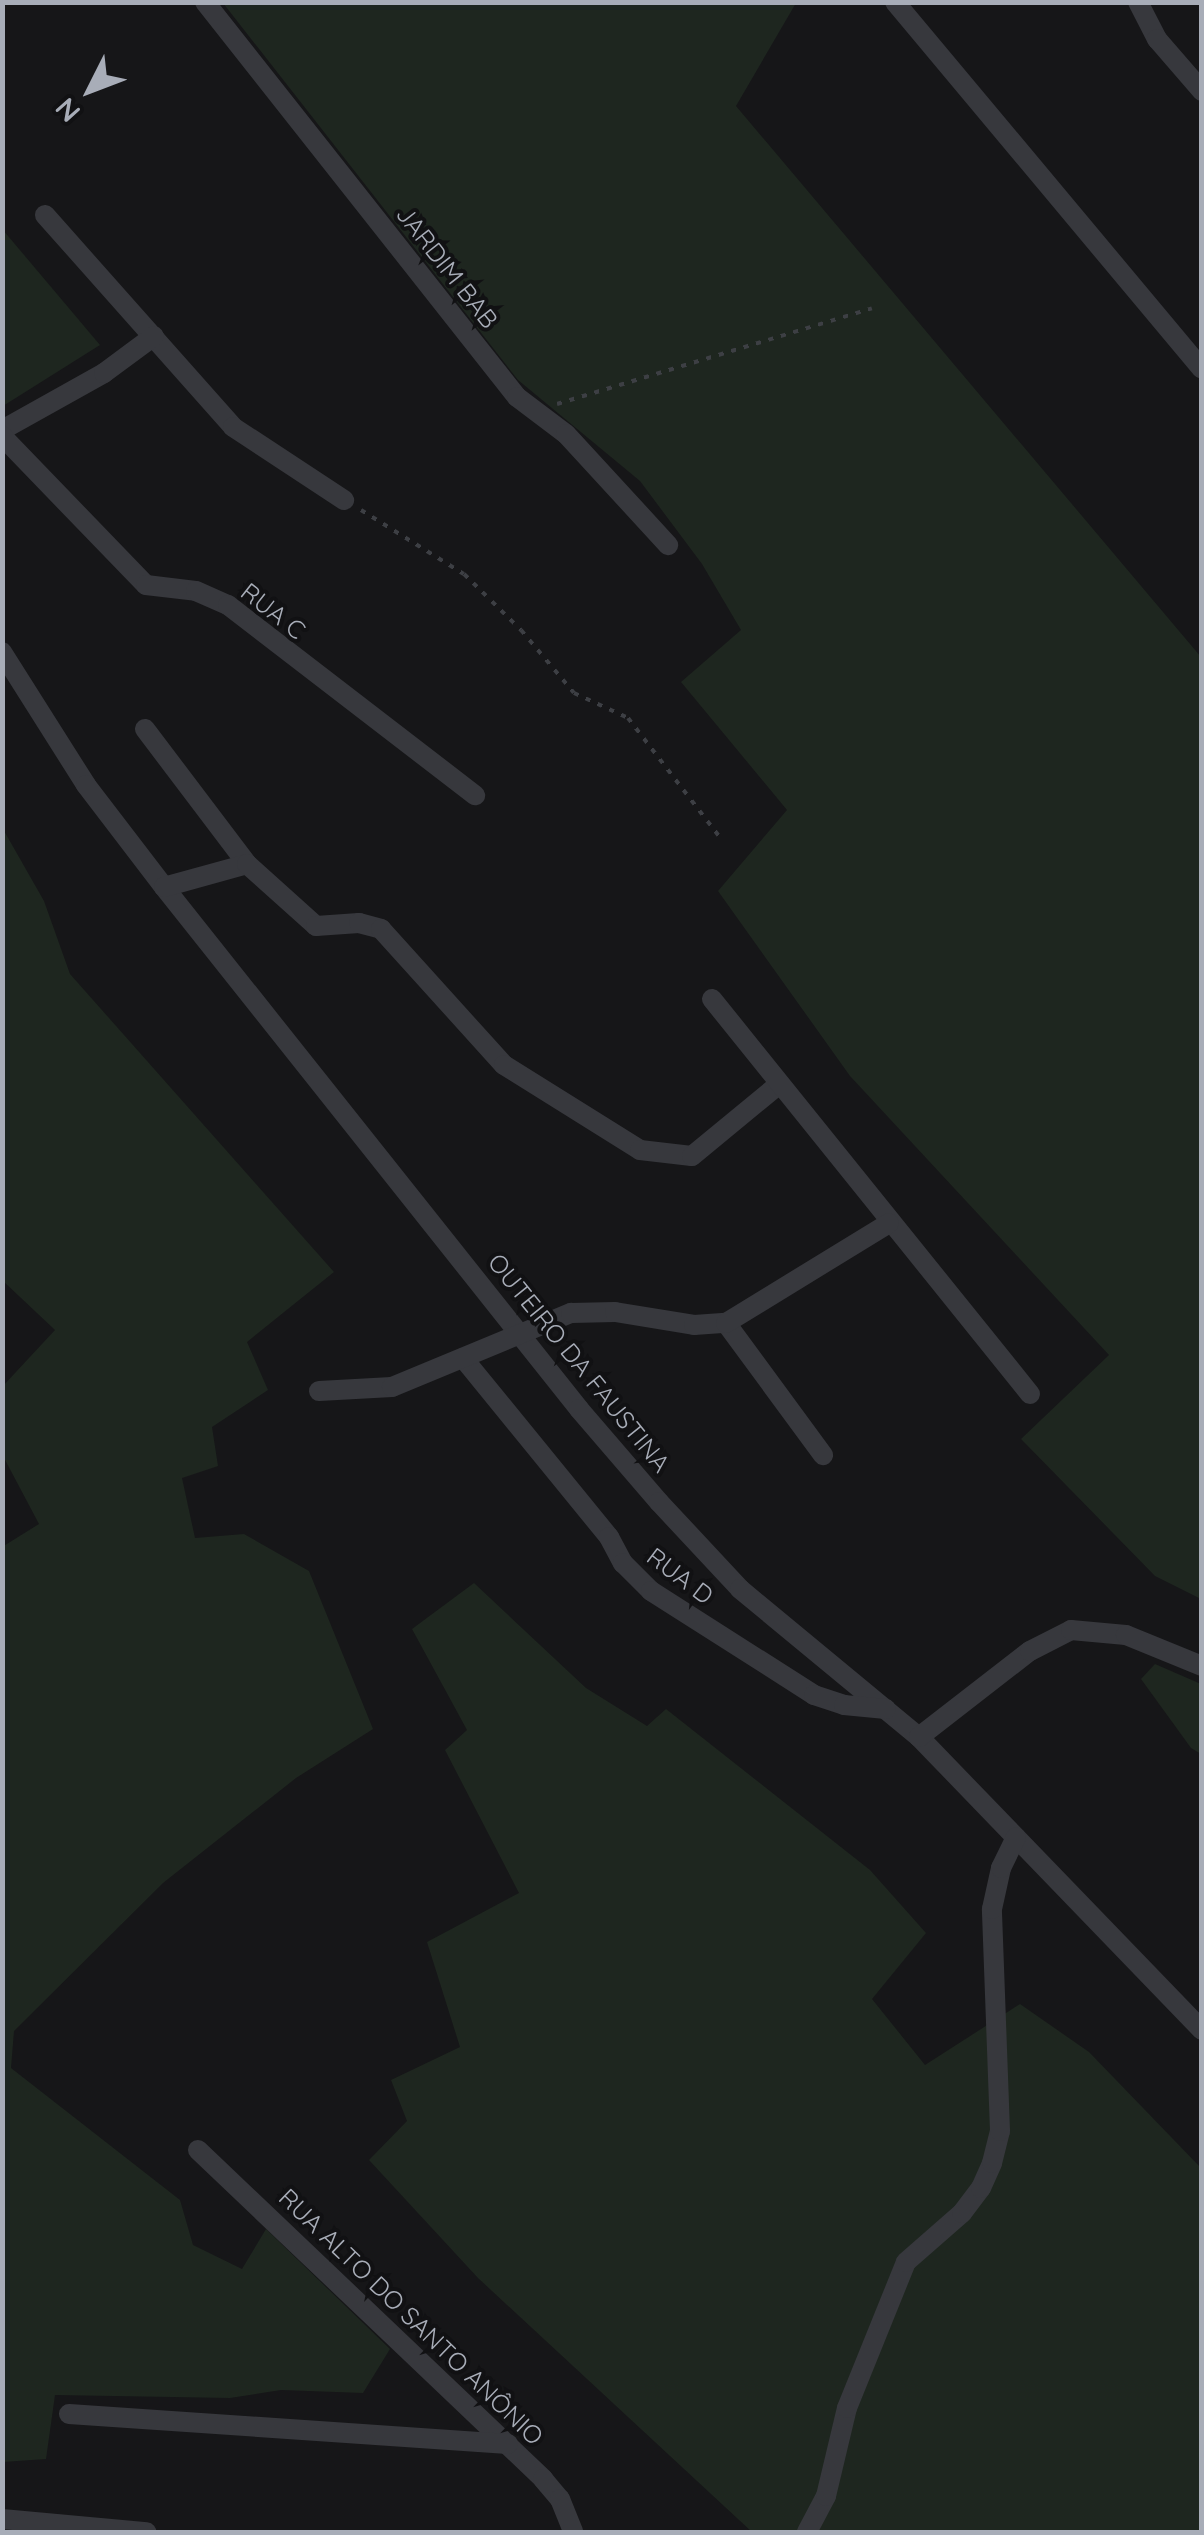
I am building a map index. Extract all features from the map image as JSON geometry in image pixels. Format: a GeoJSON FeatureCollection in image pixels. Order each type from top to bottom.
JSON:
{"type":"FeatureCollection","features":[{"type":"Feature","properties":{"kind":"street","name":"JARDIM BAB"},"geometry":{"type":"LineString","coordinates":[[205,2],[503,381],[566,434],[668,545]]}},
{"type":"Feature","properties":{"kind":"street"},"geometry":{"type":"LineString","coordinates":[[895,2],[1202,369]]}},
{"type":"Feature","properties":{"kind":"street"},"geometry":{"type":"LineString","coordinates":[[1138,2],[1157,39],[1202,91]]}},
{"type":"Feature","properties":{"kind":"street"},"geometry":{"type":"LineString","coordinates":[[45,215],[233,426],[344,500]]}},
{"type":"Feature","properties":{"kind":"street"},"geometry":{"type":"LineString","coordinates":[[2,433],[104,373],[154,336]]}},
{"type":"Feature","properties":{"kind":"street","name":"RUA C"},"geometry":{"type":"LineString","coordinates":[[2,433],[146,585],[196,592],[228,606],[475,795]]}},
{"type":"Feature","properties":{"kind":"street","name":"OUTEIRO DA FAUSTINA"},"geometry":{"type":"LineString","coordinates":[[2,652],[86,784],[164,886],[658,1502],[740,1589],[919,1737],[1202,2030]]}},
{"type":"Feature","properties":{"kind":"street"},"geometry":{"type":"LineString","coordinates":[[145,729],[246,864],[316,926],[359,923],[381,929],[504,1065],[640,1150],[692,1156],[778,1084]]}},
{"type":"Feature","properties":{"kind":"street"},"geometry":{"type":"LineString","coordinates":[[164,886],[246,864]]}},
{"type":"Feature","properties":{"kind":"street"},"geometry":{"type":"LineString","coordinates":[[712,999],[888,1223],[1030,1394]]}},
{"type":"Feature","properties":{"kind":"street"},"geometry":{"type":"LineString","coordinates":[[319,1392],[392,1387],[519,1333],[590,1310],[694,1325],[726,1323],[888,1223]]}},
{"type":"Feature","properties":{"kind":"street"},"geometry":{"type":"LineString","coordinates":[[726,1323],[823,1455]]}},
{"type":"Feature","properties":{"kind":"street","name":"RUA D"},"geometry":{"type":"LineString","coordinates":[[464,1358],[609,1537],[623,1563],[652,1591],[814,1695],[844,1705],[886,1709]]}},
{"type":"Feature","properties":{"kind":"street"},"geometry":{"type":"LineString","coordinates":[[919,1737],[1030,1651],[1071,1630],[1126,1636],[1202,1666]]}},
{"type":"Feature","properties":{"kind":"street"},"geometry":{"type":"LineString","coordinates":[[807,2532],[826,2496],[856,2384],[906,2262],[962,2212],[982,2188],[992,2163],[1000,2131],[992,1908],[1001,1868],[1016,1838]]}},
{"type":"Feature","properties":{"kind":"street","name":"RUA ALTO DO SANTO ANÔNIO"},"geometry":{"type":"LineString","coordinates":[[198,2150],[508,2444],[560,2499],[573,2532]]}},
{"type":"Feature","properties":{"kind":"street"},"geometry":{"type":"LineString","coordinates":[[69,2414],[508,2444]]}},
{"type":"Feature","properties":{"kind":"street"},"geometry":{"type":"LineString","coordinates":[[2,2520],[146,2532]]}},
{"type":"Feature","properties":{"kind":"path"},"geometry":{"type":"LineString","coordinates":[[536,410],[872,308]]}},
{"type":"Feature","properties":{"kind":"path"},"geometry":{"type":"LineString","coordinates":[[344,500],[464,574],[521,630],[574,693],[628,718],[722,840]]}},
{"type":"Feature","properties":{"kind":"shaded area"},"geometry":{"type":"Polygon","coordinates":[[[223,3],[796,3],[736,106],[1201,657],[1201,1599],[1155,1576],[1021,1439],[1109,1355],[850,1076],[718,891],[787,810],[681,682],[741,630],[702,564],[640,481],[518,380],[223,3]]]}},
{"type":"Feature","properties":{"kind":"shaded area"},"geometry":{"type":"Polygon","coordinates":[[[3,230],[100,345],[2,406],[3,230]]]}},
{"type":"Feature","properties":{"kind":"shaded area"},"geometry":{"type":"Polygon","coordinates":[[[3,829],[44,901],[70,974],[334,1272],[247,1342],[268,1390],[212,1427],[218,1466],[182,1478],[195,1538],[244,1534],[309,1571],[373,1729],[296,1778],[163,1883],[14,2031],[11,2068],[180,2200],[193,2245],[242,2269],[266,2229],[390,2349],[363,2393],[281,2390],[230,2398],[55,2395],[46,2459],[3,2462],[2,1547],[39,1524],[3,1456],[2,1387],[55,1330],[3,1281],[3,829]]]}},
{"type":"Feature","properties":{"kind":"shaded area"},"geometry":{"type":"Polygon","coordinates":[[[474,1583],[586,1688],[647,1726],[666,1709],[870,1870],[926,1933],[872,1999],[925,2065],[1020,2004],[1089,2052],[1201,2168],[1201,2532],[752,2532],[478,2278],[369,2160],[407,2121],[391,2080],[460,2047],[427,1942],[519,1893],[445,1750],[467,1730],[412,1629],[474,1583]]]}},
{"type":"Feature","properties":{"kind":"shaded area"},"geometry":{"type":"Polygon","coordinates":[[[1155,1664],[1201,1684],[1201,1754],[1191,1748],[1141,1679],[1155,1664]]]}}]}
